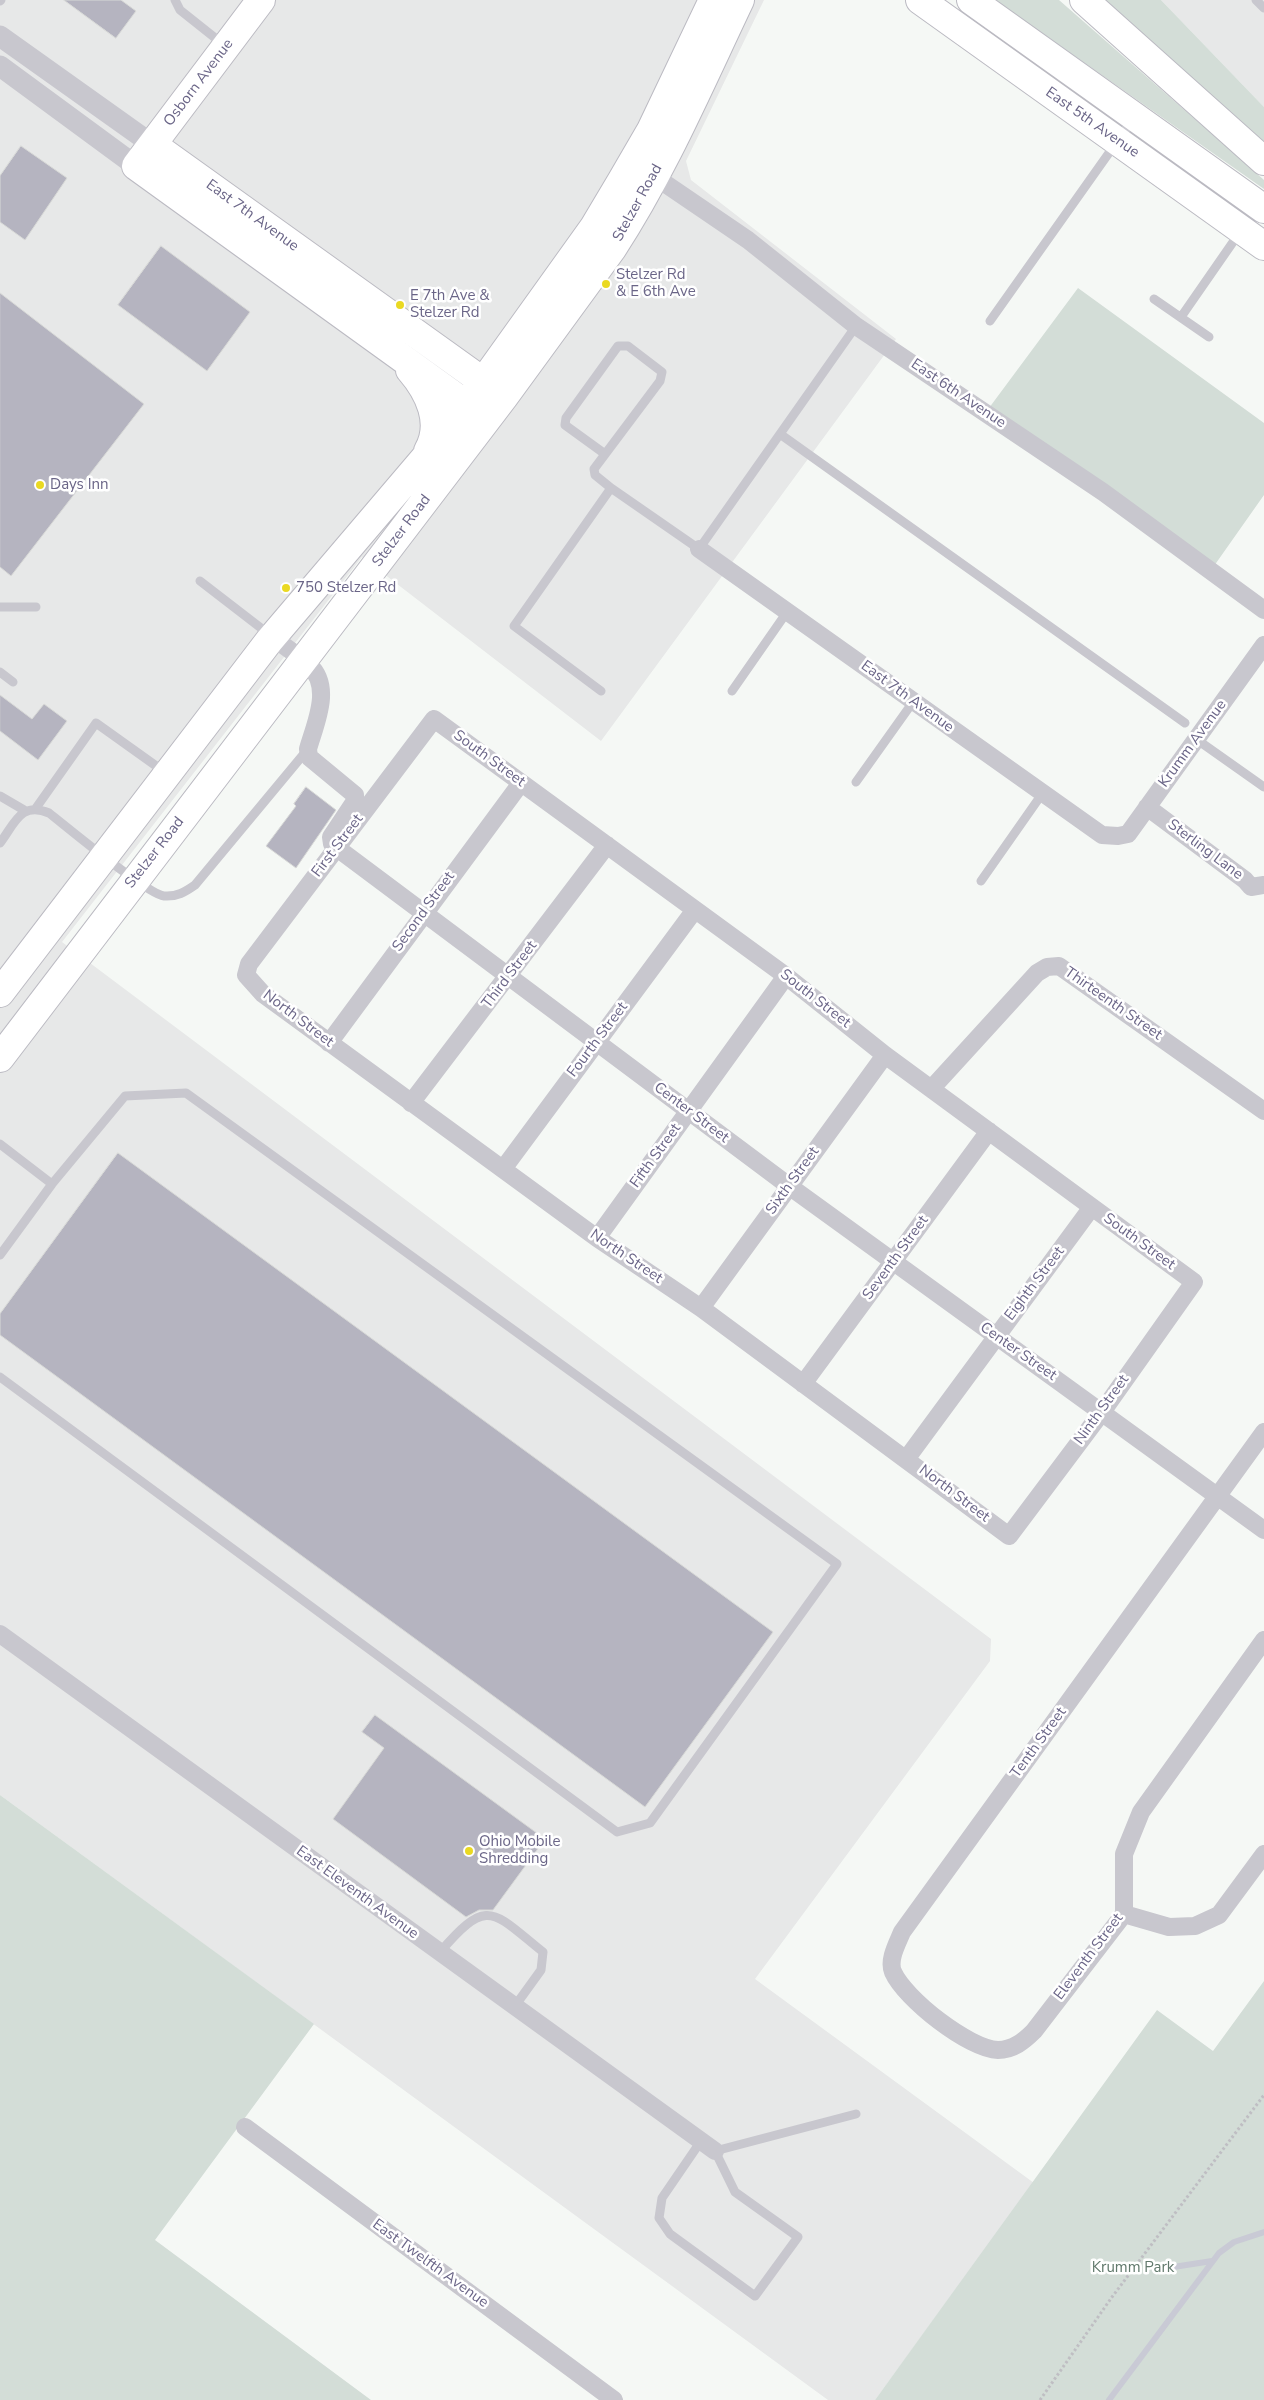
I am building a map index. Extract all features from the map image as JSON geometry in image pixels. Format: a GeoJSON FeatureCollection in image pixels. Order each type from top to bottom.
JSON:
{"type":"FeatureCollection","features":[{"type":"Feature","properties":{"kind":"main road","name":"Osborn Avenue"},"geometry":{"type":"LineString","coordinates":[[136,166],[261,0]]}},
{"type":"Feature","properties":{"kind":"main road","name":"Stelzer Road"},"geometry":{"type":"LineString","coordinates":[[494,390],[651,130],[713,0]]}},
{"type":"Feature","properties":{"kind":"main road","name":"Stelzer Road"},"geometry":{"type":"LineString","coordinates":[[0,1058],[303,661],[476,412],[612,249],[654,176],[740,0]]}},
{"type":"Feature","properties":{"kind":"main road","name":"East 5th Avenue"},"geometry":{"type":"LineString","coordinates":[[920,0],[1264,246]]}},
{"type":"Feature","properties":{"kind":"main road","name":"East 5th Avenue"},"geometry":{"type":"LineString","coordinates":[[971,0],[1264,209]]}},
{"type":"Feature","properties":{"kind":"main road"},"geometry":{"type":"LineString","coordinates":[[1084,0],[1264,161]]}},
{"type":"Feature","properties":{"kind":"main road","name":"East 7th Avenue"},"geometry":{"type":"LineString","coordinates":[[153,145],[494,390]]}},
{"type":"Feature","properties":{"kind":"main road","name":"East 7th Avenue"},"geometry":{"type":"LineString","coordinates":[[136,166],[476,412]]}},
{"type":"Feature","properties":{"kind":"main road"},"geometry":{"type":"LineString","coordinates":[[373,337],[412,373],[432,408],[436,419],[435,433],[424,459]]}},
{"type":"Feature","properties":{"kind":"main road","name":"Stelzer Road"},"geometry":{"type":"LineString","coordinates":[[0,993],[166,773],[272,637],[424,459],[476,412]]}},
{"type":"Feature","properties":{"kind":"street","name":"East 7th Avenue"},"geometry":{"type":"LineString","coordinates":[[0,36],[153,145]]}},
{"type":"Feature","properties":{"kind":"street","name":"East 7th Avenue"},"geometry":{"type":"LineString","coordinates":[[0,66],[136,166]]}},
{"type":"Feature","properties":{"kind":"street","name":"East 6th Avenue"},"geometry":{"type":"LineString","coordinates":[[654,176],[748,240],[856,326],[1103,492],[1264,610]]}},
{"type":"Feature","properties":{"kind":"street","name":"East 7th Avenue"},"geometry":{"type":"LineString","coordinates":[[699,549],[1042,794],[1102,835],[1118,836]]}},
{"type":"Feature","properties":{"kind":"street"},"geometry":{"type":"LineString","coordinates":[[272,637],[311,666],[320,682],[322,701],[308,749],[309,757],[355,795],[355,801],[331,837],[332,844],[337,848]]}},
{"type":"Feature","properties":{"kind":"street","name":"Krumm Avenue"},"geometry":{"type":"LineString","coordinates":[[1118,836],[1128,834],[1264,645]]}},
{"type":"Feature","properties":{"kind":"street","name":"South Street"},"geometry":{"type":"LineString","coordinates":[[434,719],[694,911],[786,976],[988,1132],[1194,1282]]}},
{"type":"Feature","properties":{"kind":"street","name":"First Street"},"geometry":{"type":"LineString","coordinates":[[246,975],[249,964],[434,719]]}},
{"type":"Feature","properties":{"kind":"street","name":"Second Street"},"geometry":{"type":"LineString","coordinates":[[329,1043],[520,782]]}},
{"type":"Feature","properties":{"kind":"street","name":"Sterling Lane"},"geometry":{"type":"LineString","coordinates":[[1147,808],[1245,880],[1251,887],[1264,885]]}},
{"type":"Feature","properties":{"kind":"street","name":"Third Street"},"geometry":{"type":"LineString","coordinates":[[411,1103],[509,976],[606,845]]}},
{"type":"Feature","properties":{"kind":"street","name":"Center Street"},"geometry":{"type":"LineString","coordinates":[[337,848],[789,1186],[1264,1530]]}},
{"type":"Feature","properties":{"kind":"street","name":"Fourth Street"},"geometry":{"type":"LineString","coordinates":[[503,1169],[694,911]]}},
{"type":"Feature","properties":{"kind":"street","name":"Thirteenth Street"},"geometry":{"type":"LineString","coordinates":[[932,1088],[1037,974],[1047,967],[1059,966],[1264,1111]]}},
{"type":"Feature","properties":{"kind":"street","name":"North Street"},"geometry":{"type":"LineString","coordinates":[[246,975],[263,994],[329,1043],[597,1238],[701,1308],[907,1458],[1009,1536]]}},
{"type":"Feature","properties":{"kind":"street","name":"Fifth Street"},"geometry":{"type":"LineString","coordinates":[[597,1238],[786,976]]}},
{"type":"Feature","properties":{"kind":"street","name":"Sixth Street"},"geometry":{"type":"LineString","coordinates":[[701,1308],[886,1055]]}},
{"type":"Feature","properties":{"kind":"street","name":"Seventh Street"},"geometry":{"type":"LineString","coordinates":[[803,1384],[988,1132]]}},
{"type":"Feature","properties":{"kind":"street","name":"Eighth Street"},"geometry":{"type":"LineString","coordinates":[[907,1458],[1092,1207]]}},
{"type":"Feature","properties":{"kind":"street","name":"Ninth Street"},"geometry":{"type":"LineString","coordinates":[[1009,1536],[1102,1412],[1194,1282]]}},
{"type":"Feature","properties":{"kind":"street","name":"Tenth Street"},"geometry":{"type":"LineString","coordinates":[[972,2043],[914,2001],[893,1972],[893,1951],[902,1932],[1264,1432]]}},
{"type":"Feature","properties":{"kind":"street","name":"East Eleventh Avenue"},"geometry":{"type":"LineString","coordinates":[[0,1634],[715,2151]]}},
{"type":"Feature","properties":{"kind":"street","name":"Eleventh Street"},"geometry":{"type":"LineString","coordinates":[[972,2043],[998,2050],[1019,2045],[1034,2031],[1124,1914],[1124,1854],[1141,1812],[1264,1640]]}},
{"type":"Feature","properties":{"kind":"street"},"geometry":{"type":"LineString","coordinates":[[1124,1914],[1169,1927],[1195,1926],[1219,1915],[1264,1854]]}},
{"type":"Feature","properties":{"kind":"street","name":"East Twelfth Avenue"},"geometry":{"type":"LineString","coordinates":[[245,2127],[614,2400]]}},
{"type":"Feature","properties":{"kind":"lane"},"geometry":{"type":"LineString","coordinates":[[175,0],[180,10],[226,47]]}},
{"type":"Feature","properties":{"kind":"lane"},"geometry":{"type":"LineString","coordinates":[[1256,0],[1264,8]]}},
{"type":"Feature","properties":{"kind":"lane"},"geometry":{"type":"LineString","coordinates":[[990,321],[1135,117]]}},
{"type":"Feature","properties":{"kind":"lane"},"geometry":{"type":"LineString","coordinates":[[1181,317],[1242,230]]}},
{"type":"Feature","properties":{"kind":"lane"},"geometry":{"type":"LineString","coordinates":[[1154,299],[1209,337]]}},
{"type":"Feature","properties":{"kind":"lane"},"geometry":{"type":"LineString","coordinates":[[605,454],[565,425],[566,418],[618,346],[628,346],[662,372],[660,381],[594,469],[595,475],[699,549],[856,326]]}},
{"type":"Feature","properties":{"kind":"lane"},"geometry":{"type":"LineString","coordinates":[[780,434],[1185,724]]}},
{"type":"Feature","properties":{"kind":"lane"},"geometry":{"type":"LineString","coordinates":[[601,691],[514,626],[611,488]]}},
{"type":"Feature","properties":{"kind":"lane"},"geometry":{"type":"LineString","coordinates":[[200,581],[272,637]]}},
{"type":"Feature","properties":{"kind":"lane"},"geometry":{"type":"LineString","coordinates":[[0,607],[36,607]]}},
{"type":"Feature","properties":{"kind":"lane"},"geometry":{"type":"LineString","coordinates":[[732,690],[787,612]]}},
{"type":"Feature","properties":{"kind":"lane"},"geometry":{"type":"LineString","coordinates":[[0,672],[13,682]]}},
{"type":"Feature","properties":{"kind":"lane"},"geometry":{"type":"LineString","coordinates":[[856,782],[913,702]]}},
{"type":"Feature","properties":{"kind":"lane"},"geometry":{"type":"LineString","coordinates":[[36,808],[96,723],[166,773]]}},
{"type":"Feature","properties":{"kind":"lane"},"geometry":{"type":"LineString","coordinates":[[1196,739],[1264,787]]}},
{"type":"Feature","properties":{"kind":"lane"},"geometry":{"type":"LineString","coordinates":[[0,796],[24,810],[36,808],[49,813],[135,880],[162,896],[181,895],[195,885],[308,749]]}},
{"type":"Feature","properties":{"kind":"lane"},"geometry":{"type":"LineString","coordinates":[[981,881],[1042,794]]}},
{"type":"Feature","properties":{"kind":"lane"},"geometry":{"type":"LineString","coordinates":[[0,843],[24,810]]}},
{"type":"Feature","properties":{"kind":"lane"},"geometry":{"type":"LineString","coordinates":[[0,1254],[52,1184],[125,1096],[186,1093],[837,1564],[650,1823],[617,1832],[0,1376]]}},
{"type":"Feature","properties":{"kind":"lane"},"geometry":{"type":"LineString","coordinates":[[0,1144],[52,1184]]}},
{"type":"Feature","properties":{"kind":"lane"},"geometry":{"type":"LineString","coordinates":[[440,1952],[462,1926],[479,1915],[500,1917],[543,1952],[541,1970],[515,2006]]}},
{"type":"Feature","properties":{"kind":"lane"},"geometry":{"type":"LineString","coordinates":[[701,2141],[662,2198],[659,2218],[670,2234],[754,2296],[798,2237],[735,2192],[715,2151],[856,2114]]}},
{"type":"Feature","properties":{"kind":"path"},"geometry":{"type":"LineString","coordinates":[[1040,2400],[1112,2296],[1264,2095]]}},
{"type":"Feature","properties":{"kind":"shaded area"},"geometry":{"type":"Polygon","coordinates":[[[0,0],[764,0],[686,161],[691,180],[896,339],[601,741],[362,557],[62,942],[991,1639],[990,1661],[755,1979],[1034,2183],[875,2400],[828,2400],[0,1795],[0,0]]]}},
{"type":"Feature","properties":{"kind":"shaded area"},"geometry":{"type":"Polygon","coordinates":[[[1161,0],[1264,0],[1264,107],[1161,0]]]}},
{"type":"Feature","properties":{"kind":"green space"},"geometry":{"type":"Polygon","coordinates":[[[995,0],[1059,0],[1264,180],[1264,189],[995,0]]]}},
{"type":"Feature","properties":{"kind":"green space"},"geometry":{"type":"Polygon","coordinates":[[[1099,0],[1161,0],[1264,107],[1264,145],[1099,0]]]}},
{"type":"Feature","properties":{"kind":"green space"},"geometry":{"type":"Polygon","coordinates":[[[1078,288],[1264,423],[1264,495],[1214,566],[989,408],[1078,288]]]}},
{"type":"Feature","properties":{"kind":"green space"},"geometry":{"type":"Polygon","coordinates":[[[0,1795],[314,2024],[155,2240],[371,2400],[0,2400],[0,1795]]]}},
{"type":"Feature","properties":{"kind":"green space","name":"Krumm Park"},"geometry":{"type":"Polygon","coordinates":[[[1264,1981],[1264,2400],[875,2400],[1157,2010],[1213,2051],[1264,1981]]]}},
{"type":"Feature","properties":{"kind":"building"},"geometry":{"type":"Polygon","coordinates":[[[64,0],[121,0],[136,11],[116,38],[64,0]]]}},
{"type":"Feature","properties":{"kind":"building"},"geometry":{"type":"Polygon","coordinates":[[[21,146],[67,178],[25,240],[0,222],[0,176],[21,146]]]}},
{"type":"Feature","properties":{"kind":"building"},"geometry":{"type":"Polygon","coordinates":[[[161,246],[250,312],[207,371],[118,305],[161,246]]]}},
{"type":"Feature","properties":{"kind":"building","name":"Days Inn"},"geometry":{"type":"Polygon","coordinates":[[[0,293],[144,404],[11,576],[0,567],[0,293]]]}},
{"type":"Feature","properties":{"kind":"building"},"geometry":{"type":"Polygon","coordinates":[[[0,695],[32,719],[44,704],[67,721],[38,760],[0,731],[0,695]]]}},
{"type":"Feature","properties":{"kind":"building"},"geometry":{"type":"Polygon","coordinates":[[[306,787],[336,810],[296,868],[266,846],[296,806],[294,804],[306,787]]]}},
{"type":"Feature","properties":{"kind":"building"},"geometry":{"type":"Polygon","coordinates":[[[118,1153],[773,1632],[645,1807],[0,1335],[0,1314],[118,1153]]]}},
{"type":"Feature","properties":{"kind":"building"},"geometry":{"type":"Polygon","coordinates":[[[375,1715],[545,1839],[493,1910],[479,1910],[466,1917],[333,1819],[384,1748],[362,1732],[375,1715]]]}},
{"type":"Feature","properties":{"kind":"waterway"},"geometry":{"type":"LineString","coordinates":[[1109,2400],[1219,2253],[1234,2242],[1264,2232]]}},
{"type":"Feature","properties":{"kind":"waterway"},"geometry":{"type":"LineString","coordinates":[[1167,2268],[1212,2261]]}},
{"type":"Feature","properties":{"kind":"place","name":"Stelzer Rd & E 6th Ave"},"geometry":{"type":"Point","coordinates":[606,284]}},
{"type":"Feature","properties":{"kind":"place","name":"E 7th Ave & Stelzer Rd"},"geometry":{"type":"Point","coordinates":[400,305]}},
{"type":"Feature","properties":{"kind":"place","name":"Days Inn"},"geometry":{"type":"Point","coordinates":[40,485]}},
{"type":"Feature","properties":{"kind":"place","name":"750 Stelzer Rd"},"geometry":{"type":"Point","coordinates":[286,588]}},
{"type":"Feature","properties":{"kind":"place","name":"Ohio Mobile Shredding"},"geometry":{"type":"Point","coordinates":[469,1851]}}]}
